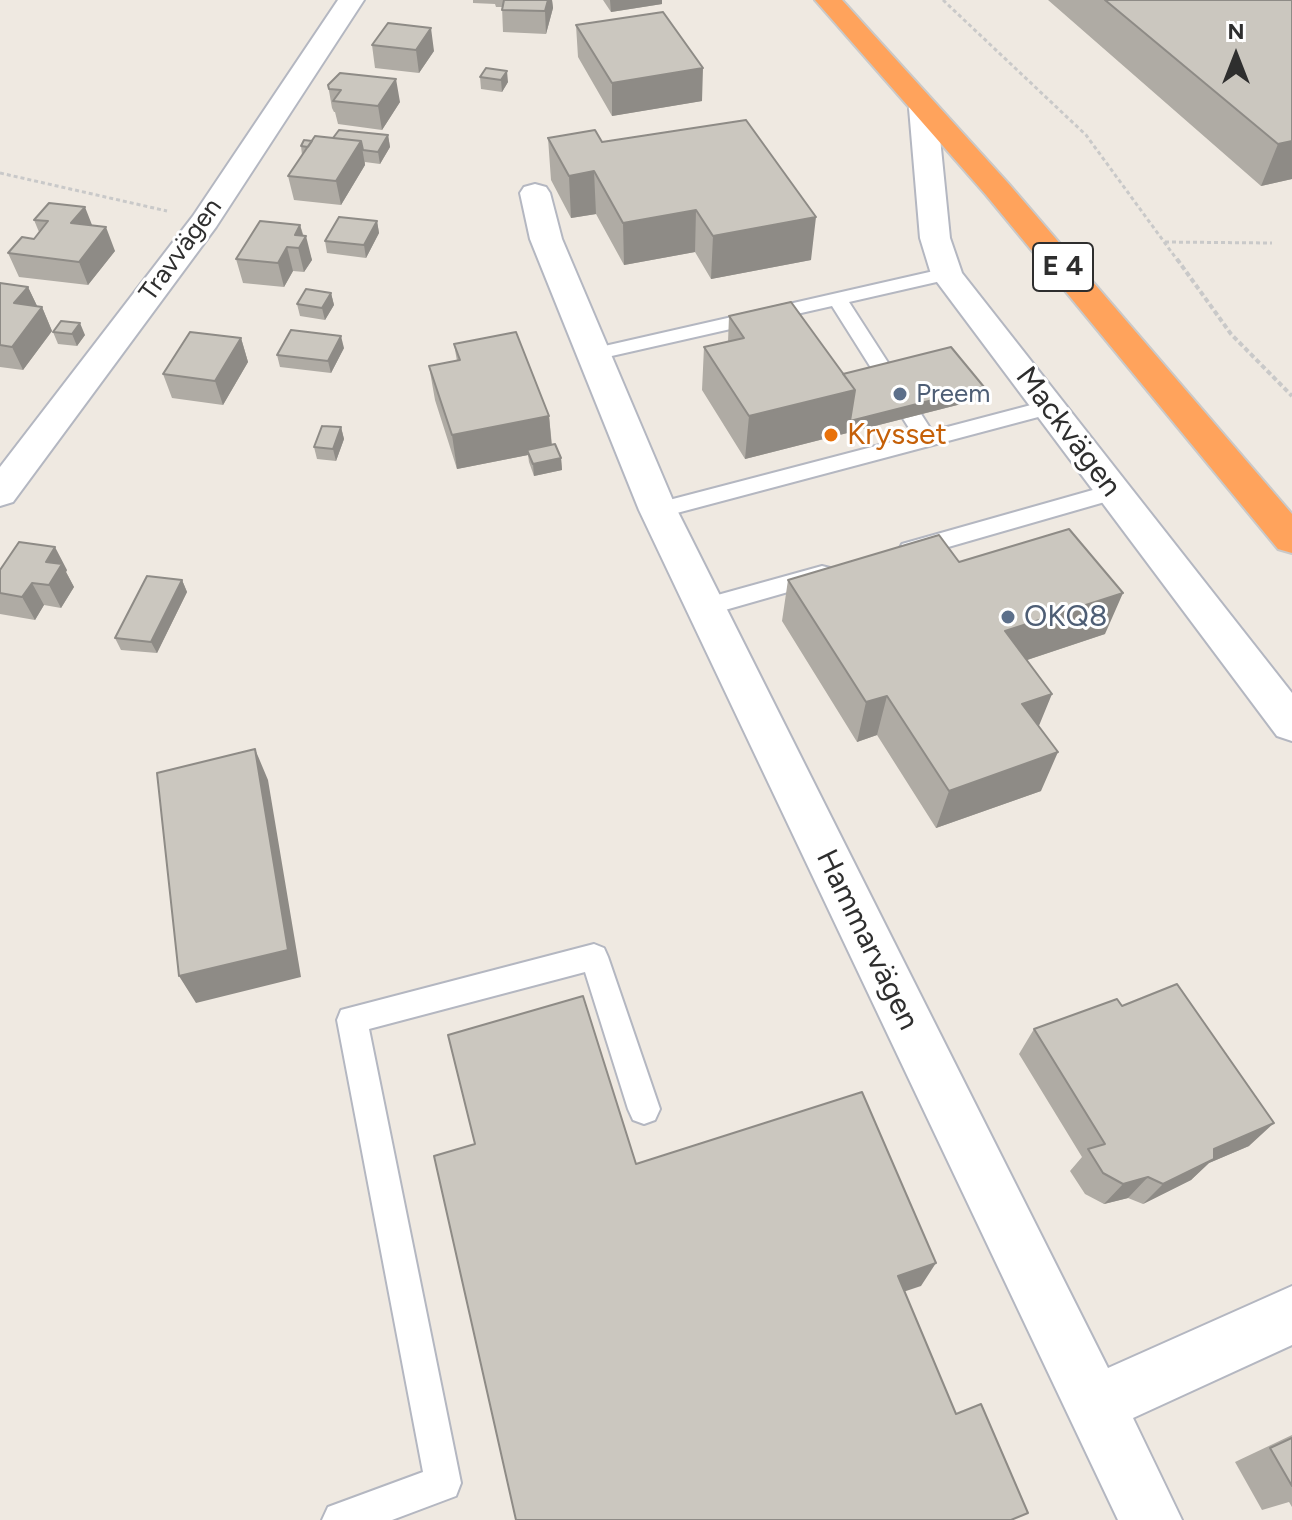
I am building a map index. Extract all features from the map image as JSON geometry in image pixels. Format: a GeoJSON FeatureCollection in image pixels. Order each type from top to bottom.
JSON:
{"type":"FeatureCollection","features":[{"type":"Feature","properties":{"kind":"highway","name":"E 4"},"geometry":{"type":"LineString","coordinates":[[828,0],[997,189],[1292,539]]}},
{"type":"Feature","properties":{"kind":"street","name":"Travvägen"},"geometry":{"type":"LineString","coordinates":[[0,493],[205,221],[351,0]]}},
{"type":"Feature","properties":{"kind":"street","name":"Mackvägen"},"geometry":{"type":"LineString","coordinates":[[923,108],[935,238],[947,274],[1292,724]]}},
{"type":"Feature","properties":{"kind":"street","name":"Hammarvägen"},"geometry":{"type":"LineString","coordinates":[[535,193],[546,239],[658,510],[1151,1520]]}},
{"type":"Feature","properties":{"kind":"street"},"geometry":{"type":"LineString","coordinates":[[1095,1404],[1292,1315]]}},
{"type":"Feature","properties":{"kind":"lane"},"geometry":{"type":"LineString","coordinates":[[594,354],[947,274]]}},
{"type":"Feature","properties":{"kind":"lane"},"geometry":{"type":"LineString","coordinates":[[837,299],[927,439]]}},
{"type":"Feature","properties":{"kind":"lane"},"geometry":{"type":"LineString","coordinates":[[658,510],[1050,407]]}},
{"type":"Feature","properties":{"kind":"lane"},"geometry":{"type":"LineString","coordinates":[[886,556],[1114,492]]}},
{"type":"Feature","properties":{"kind":"lane"},"geometry":{"type":"LineString","coordinates":[[704,607],[841,569]]}},
{"type":"Feature","properties":{"kind":"lane"},"geometry":{"type":"LineString","coordinates":[[341,1520],[443,1483],[352,1020],[594,957],[644,1109]]}},
{"type":"Feature","properties":{"kind":"path"},"geometry":{"type":"LineString","coordinates":[[943,0],[1086,135],[1231,334],[1292,396]]}},
{"type":"Feature","properties":{"kind":"path"},"geometry":{"type":"LineString","coordinates":[[0,173],[205,221]]}},
{"type":"Feature","properties":{"kind":"path"},"geometry":{"type":"LineString","coordinates":[[1164,242],[1272,243]]}},
{"type":"Feature","properties":{"kind":"building"},"geometry":{"type":"Polygon","coordinates":[[[504,0],[548,0],[545,11],[502,10],[504,0]]]}},
{"type":"Feature","properties":{"kind":"building"},"geometry":{"type":"Polygon","coordinates":[[[1105,0],[1292,0],[1292,141],[1278,144],[1105,0]]]}},
{"type":"Feature","properties":{"kind":"building"},"geometry":{"type":"Polygon","coordinates":[[[663,12],[703,68],[612,83],[576,25],[663,12]]]}},
{"type":"Feature","properties":{"kind":"building"},"geometry":{"type":"Polygon","coordinates":[[[388,23],[431,28],[416,50],[372,45],[388,23]]]}},
{"type":"Feature","properties":{"kind":"building"},"geometry":{"type":"Polygon","coordinates":[[[486,68],[507,71],[501,80],[480,77],[486,68]]]}},
{"type":"Feature","properties":{"kind":"building"},"geometry":{"type":"Polygon","coordinates":[[[340,73],[396,79],[378,106],[333,101],[341,90],[329,89],[328,85],[340,73]]]}},
{"type":"Feature","properties":{"kind":"building"},"geometry":{"type":"Polygon","coordinates":[[[746,120],[816,217],[713,236],[696,210],[623,223],[594,171],[569,176],[548,138],[595,130],[602,142],[746,120]]]}},
{"type":"Feature","properties":{"kind":"building"},"geometry":{"type":"Polygon","coordinates":[[[339,130],[388,135],[378,152],[363,150],[361,141],[333,138],[339,130]]]}},
{"type":"Feature","properties":{"kind":"building"},"geometry":{"type":"Polygon","coordinates":[[[315,136],[361,141],[336,181],[288,176],[315,136]]]}},
{"type":"Feature","properties":{"kind":"building"},"geometry":{"type":"Polygon","coordinates":[[[304,140],[312,141],[308,147],[301,146],[304,140]]]}},
{"type":"Feature","properties":{"kind":"building"},"geometry":{"type":"Polygon","coordinates":[[[49,203],[85,207],[71,223],[106,227],[79,262],[8,253],[22,237],[34,239],[48,221],[34,220],[49,203]]]}},
{"type":"Feature","properties":{"kind":"building"},"geometry":{"type":"Polygon","coordinates":[[[339,217],[377,221],[364,245],[325,241],[339,217]]]}},
{"type":"Feature","properties":{"kind":"building"},"geometry":{"type":"Polygon","coordinates":[[[260,221],[300,225],[295,235],[306,236],[299,248],[287,247],[278,263],[236,259],[260,221]]]}},
{"type":"Feature","properties":{"kind":"building"},"geometry":{"type":"Polygon","coordinates":[[[0,283],[28,287],[14,303],[42,307],[12,347],[0,345],[0,283]]]}},
{"type":"Feature","properties":{"kind":"building"},"geometry":{"type":"Polygon","coordinates":[[[306,289],[331,293],[322,308],[297,304],[306,289]]]}},
{"type":"Feature","properties":{"kind":"building"},"geometry":{"type":"Polygon","coordinates":[[[791,302],[855,390],[749,416],[704,347],[744,338],[729,316],[791,302]]]}},
{"type":"Feature","properties":{"kind":"building"},"geometry":{"type":"Polygon","coordinates":[[[61,321],[80,323],[72,334],[53,332],[61,321]]]}},
{"type":"Feature","properties":{"kind":"building"},"geometry":{"type":"Polygon","coordinates":[[[291,330],[341,336],[328,361],[277,355],[291,330]]]}},
{"type":"Feature","properties":{"kind":"building"},"geometry":{"type":"Polygon","coordinates":[[[190,332],[241,338],[215,381],[163,374],[190,332]]]}},
{"type":"Feature","properties":{"kind":"building"},"geometry":{"type":"Polygon","coordinates":[[[516,332],[549,416],[452,435],[429,366],[460,360],[454,344],[516,332]]]}},
{"type":"Feature","properties":{"kind":"building"},"geometry":{"type":"Polygon","coordinates":[[[951,347],[984,387],[850,421],[855,390],[843,374],[951,347]]]}},
{"type":"Feature","properties":{"kind":"building"},"geometry":{"type":"Polygon","coordinates":[[[322,426],[341,427],[333,449],[314,447],[322,426]]]}},
{"type":"Feature","properties":{"kind":"building"},"geometry":{"type":"Polygon","coordinates":[[[555,444],[561,458],[533,464],[527,450],[555,444]]]}},
{"type":"Feature","properties":{"kind":"building"},"geometry":{"type":"Polygon","coordinates":[[[1069,529],[1123,593],[1005,631],[1052,694],[1022,704],[1058,752],[949,791],[887,696],[866,702],[788,580],[939,535],[959,562],[1069,529]]]}},
{"type":"Feature","properties":{"kind":"building"},"geometry":{"type":"Polygon","coordinates":[[[19,542],[55,547],[46,562],[62,564],[49,585],[32,583],[22,597],[0,593],[0,570],[19,542]]]}},
{"type":"Feature","properties":{"kind":"building"},"geometry":{"type":"Polygon","coordinates":[[[147,576],[182,580],[151,642],[115,638],[147,576]]]}},
{"type":"Feature","properties":{"kind":"building"},"geometry":{"type":"Polygon","coordinates":[[[255,749],[288,950],[179,976],[157,773],[255,749]]]}},
{"type":"Feature","properties":{"kind":"building"},"geometry":{"type":"Polygon","coordinates":[[[1177,984],[1274,1123],[1214,1149],[1214,1159],[1163,1184],[1148,1177],[1123,1184],[1103,1173],[1088,1149],[1105,1144],[1034,1029],[1117,999],[1122,1006],[1177,984]]]}},
{"type":"Feature","properties":{"kind":"building"},"geometry":{"type":"Polygon","coordinates":[[[583,996],[636,1164],[862,1092],[936,1263],[898,1276],[956,1414],[981,1404],[1028,1513],[1011,1520],[516,1520],[434,1156],[475,1144],[448,1035],[583,996]]]}},
{"type":"Feature","properties":{"kind":"building"},"geometry":{"type":"Polygon","coordinates":[[[1292,1438],[1292,1486],[1270,1448],[1292,1438]]]}},
{"type":"Feature","properties":{"kind":"place","name":"Preem"},"geometry":{"type":"Point","coordinates":[900,394]}},
{"type":"Feature","properties":{"kind":"place","name":"Krysset"},"geometry":{"type":"Point","coordinates":[831,435]}},
{"type":"Feature","properties":{"kind":"place","name":"OKQ8"},"geometry":{"type":"Point","coordinates":[1008,617]}}]}
